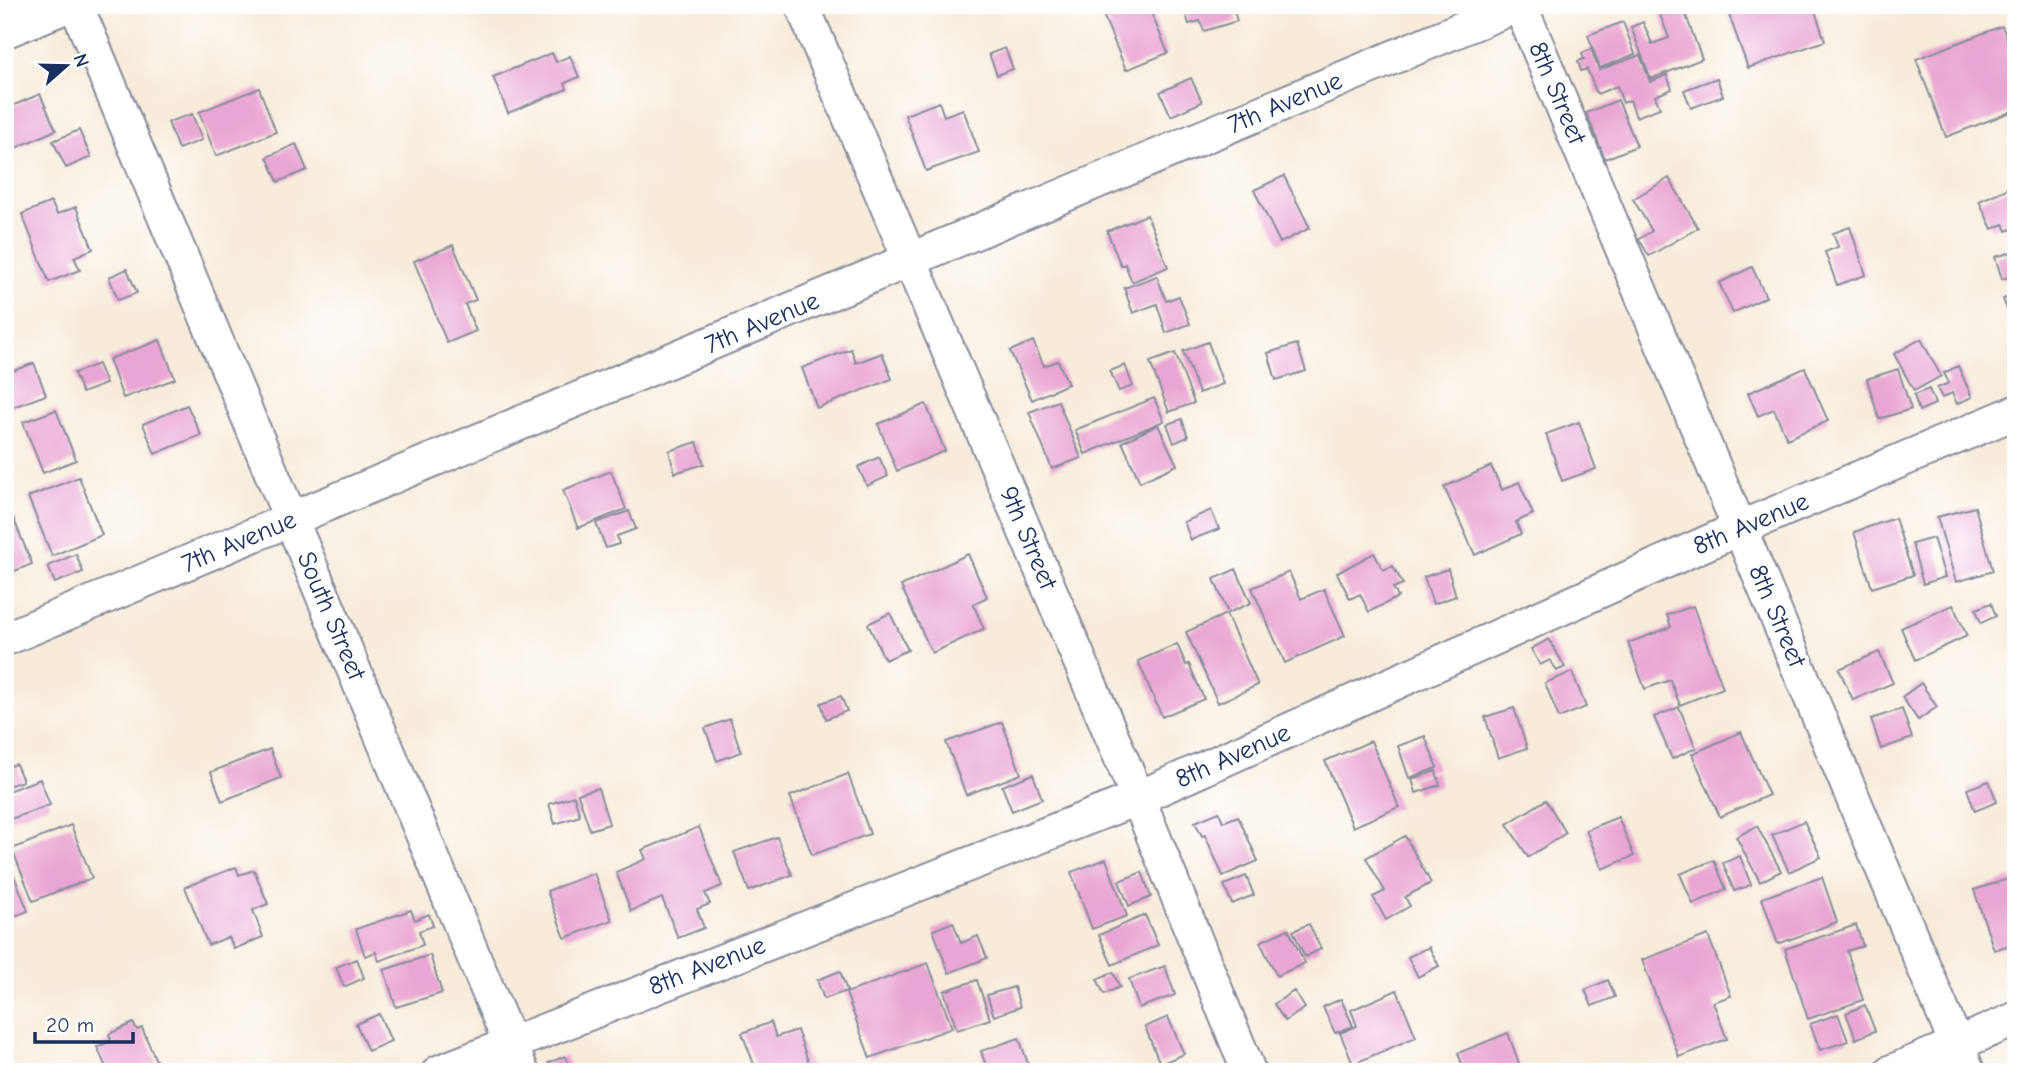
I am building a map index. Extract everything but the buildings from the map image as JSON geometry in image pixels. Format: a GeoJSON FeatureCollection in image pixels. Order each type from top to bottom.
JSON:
{"type":"FeatureCollection","features":[{"type":"Feature","properties":{"kind":"street"},"geometry":{"type":"LineString","coordinates":[[5,31],[69,5]]}},
{"type":"Feature","properties":{"kind":"street","name":"South Street"},"geometry":{"type":"LineString","coordinates":[[76,5],[516,1057]]}},
{"type":"Feature","properties":{"kind":"street","name":"9th Street"},"geometry":{"type":"LineString","coordinates":[[802,5],[1138,798],[1249,1072]]}},
{"type":"Feature","properties":{"kind":"street","name":"7th Avenue"},"geometry":{"type":"LineString","coordinates":[[5,639],[1519,5]]}},
{"type":"Feature","properties":{"kind":"street","name":"8th Street"},"geometry":{"type":"LineString","coordinates":[[1519,5],[1962,1058]]}},
{"type":"Feature","properties":{"kind":"street","name":"8th Avenue"},"geometry":{"type":"LineString","coordinates":[[439,1072],[516,1057],[1138,798],[1740,528],[2016,412]]}},
{"type":"Feature","properties":{"kind":"street"},"geometry":{"type":"LineString","coordinates":[[1891,1072],[1962,1058],[2016,1019]]}}]}
